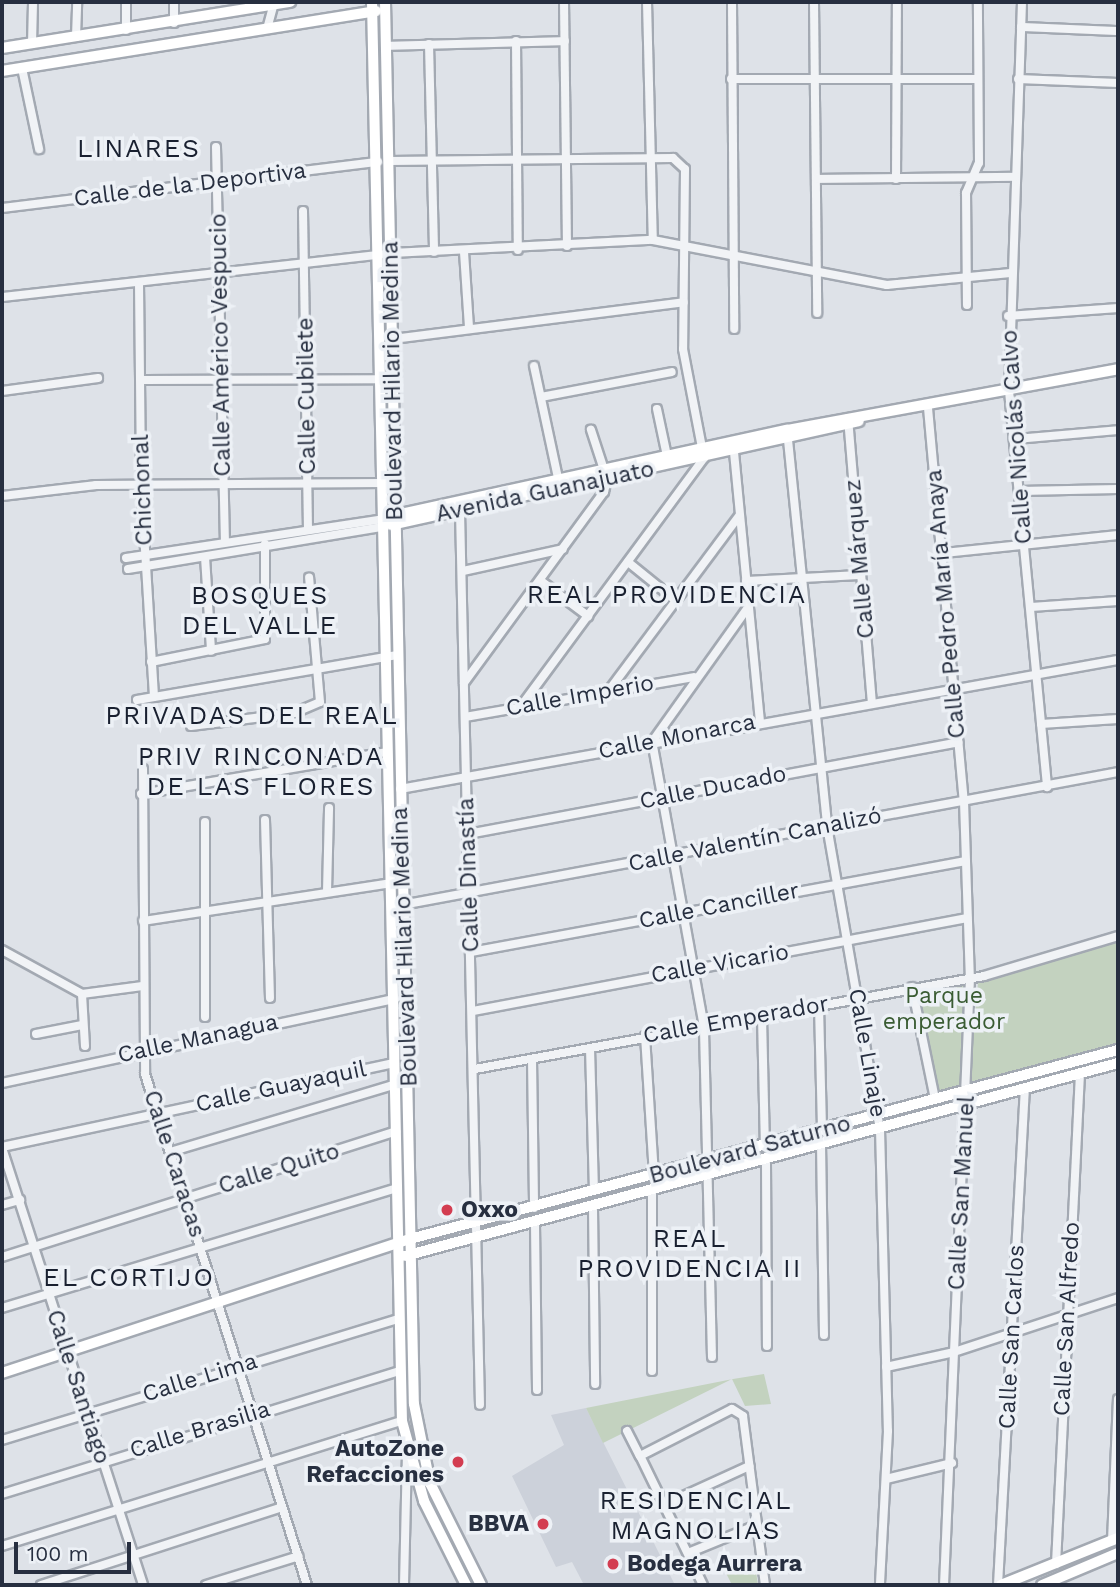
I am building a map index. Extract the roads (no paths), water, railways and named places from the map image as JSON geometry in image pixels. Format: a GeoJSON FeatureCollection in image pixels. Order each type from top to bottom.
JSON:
{"type":"FeatureCollection","features":[{"type":"Feature","properties":{"kind":"street"},"geometry":{"type":"LineString","coordinates":[[32,44],[33,2]]}},
{"type":"Feature","properties":{"kind":"street"},"geometry":{"type":"LineString","coordinates":[[76,37],[77,2]]}},
{"type":"Feature","properties":{"kind":"street"},"geometry":{"type":"LineString","coordinates":[[126,2],[126,30]]}},
{"type":"Feature","properties":{"kind":"street"},"geometry":{"type":"LineString","coordinates":[[174,2],[174,23]]}},
{"type":"Feature","properties":{"kind":"street"},"geometry":{"type":"LineString","coordinates":[[2,48],[174,23],[228,6],[290,2]]}},
{"type":"Feature","properties":{"kind":"street"},"geometry":{"type":"LineString","coordinates":[[564,2],[567,246]]}},
{"type":"Feature","properties":{"kind":"street"},"geometry":{"type":"LineString","coordinates":[[647,2],[653,240]]}},
{"type":"Feature","properties":{"kind":"street"},"geometry":{"type":"LineString","coordinates":[[732,2],[734,329]]}},
{"type":"Feature","properties":{"kind":"street"},"geometry":{"type":"LineString","coordinates":[[814,2],[817,313]]}},
{"type":"Feature","properties":{"kind":"street"},"geometry":{"type":"LineString","coordinates":[[896,179],[897,2]]}},
{"type":"Feature","properties":{"kind":"street"},"geometry":{"type":"LineString","coordinates":[[967,305],[965,279],[971,178],[979,163],[978,2]]}},
{"type":"Feature","properties":{"kind":"street","name":"Calle Nicolás Calvo"},"geometry":{"type":"LineString","coordinates":[[1022,2],[1008,316],[1010,391],[1047,787]]}},
{"type":"Feature","properties":{"kind":"street"},"geometry":{"type":"LineString","coordinates":[[267,29],[274,3]]}},
{"type":"Feature","properties":{"kind":"street"},"geometry":{"type":"LineString","coordinates":[[2,71],[267,29],[385,6]]}},
{"type":"Feature","properties":{"kind":"street","name":"Boulevard Hilario Medina"},"geometry":{"type":"LineString","coordinates":[[384,161],[385,6]]}},
{"type":"Feature","properties":{"kind":"street","name":"Boulevard Hilario Medina"},"geometry":{"type":"LineString","coordinates":[[372,7],[384,161],[393,339],[396,520],[389,572],[384,656],[395,999],[398,1319],[402,1421],[407,1452],[466,1585]]}},
{"type":"Feature","properties":{"kind":"street"},"geometry":{"type":"LineString","coordinates":[[1021,27],[1118,31]]}},
{"type":"Feature","properties":{"kind":"street"},"geometry":{"type":"LineString","coordinates":[[386,46],[565,40]]}},
{"type":"Feature","properties":{"kind":"street"},"geometry":{"type":"LineString","coordinates":[[516,41],[518,250]]}},
{"type":"Feature","properties":{"kind":"street"},"geometry":{"type":"LineString","coordinates":[[43,64],[44,42]]}},
{"type":"Feature","properties":{"kind":"street"},"geometry":{"type":"LineString","coordinates":[[429,44],[434,252]]}},
{"type":"Feature","properties":{"kind":"street"},"geometry":{"type":"LineString","coordinates":[[22,68],[39,149]]}},
{"type":"Feature","properties":{"kind":"street"},"geometry":{"type":"LineString","coordinates":[[731,79],[978,79]]}},
{"type":"Feature","properties":{"kind":"street"},"geometry":{"type":"LineString","coordinates":[[1018,79],[1118,83]]}},
{"type":"Feature","properties":{"kind":"street","name":"Calle Américo Vespucio"},"geometry":{"type":"LineString","coordinates":[[216,147],[224,381],[225,542]]}},
{"type":"Feature","properties":{"kind":"street","name":"Calle de la Deportiva"},"geometry":{"type":"LineString","coordinates":[[2,208],[384,161],[566,156],[673,158],[685,169],[686,244]]}},
{"type":"Feature","properties":{"kind":"street"},"geometry":{"type":"LineString","coordinates":[[816,179],[1015,177]]}},
{"type":"Feature","properties":{"kind":"street","name":"Calle Cubilete"},"geometry":{"type":"LineString","coordinates":[[303,211],[308,530]]}},
{"type":"Feature","properties":{"kind":"street"},"geometry":{"type":"LineString","coordinates":[[2,297],[387,253],[518,250],[653,240],[686,244],[887,285],[1010,273]]}},
{"type":"Feature","properties":{"kind":"street"},"geometry":{"type":"LineString","coordinates":[[521,706],[628,562],[704,453],[685,370],[686,244]]}},
{"type":"Feature","properties":{"kind":"street"},"geometry":{"type":"LineString","coordinates":[[464,252],[469,328]]}},
{"type":"Feature","properties":{"kind":"street","name":"Boulevard Hilario Medina"},"geometry":{"type":"LineString","coordinates":[[387,253],[383,523],[397,655],[400,789],[407,906],[412,1386],[421,1454],[481,1585]]}},
{"type":"Feature","properties":{"kind":"street","name":"Chichonal"},"geometry":{"type":"LineString","coordinates":[[139,283],[141,484],[154,697]]}},
{"type":"Feature","properties":{"kind":"street"},"geometry":{"type":"LineString","coordinates":[[393,339],[684,302]]}},
{"type":"Feature","properties":{"kind":"street"},"geometry":{"type":"LineString","coordinates":[[1008,316],[1118,308]]}},
{"type":"Feature","properties":{"kind":"street"},"geometry":{"type":"LineString","coordinates":[[534,366],[559,483]]}},
{"type":"Feature","properties":{"kind":"street","name":"Avenida Guanajuato"},"geometry":{"type":"LineString","coordinates":[[128,569],[265,547],[559,483],[1118,369]]}},
{"type":"Feature","properties":{"kind":"street"},"geometry":{"type":"LineString","coordinates":[[541,397],[672,372]]}},
{"type":"Feature","properties":{"kind":"street"},"geometry":{"type":"LineString","coordinates":[[2,391],[98,378]]}},
{"type":"Feature","properties":{"kind":"street"},"geometry":{"type":"LineString","coordinates":[[142,380],[384,379]]}},
{"type":"Feature","properties":{"kind":"street","name":"Calle Pedro María Anaya"},"geometry":{"type":"LineString","coordinates":[[928,408],[944,553],[964,801]]}},
{"type":"Feature","properties":{"kind":"street"},"geometry":{"type":"LineString","coordinates":[[657,409],[667,456]]}},
{"type":"Feature","properties":{"kind":"street","name":"Avenida Guanajuato"},"geometry":{"type":"LineString","coordinates":[[605,474],[667,456],[734,452],[852,422]]}},
{"type":"Feature","properties":{"kind":"street","name":"Calle Márquez"},"geometry":{"type":"LineString","coordinates":[[852,422],[860,575],[872,701]]}},
{"type":"Feature","properties":{"kind":"street"},"geometry":{"type":"LineString","coordinates":[[464,683],[563,549],[605,474],[591,430]]}},
{"type":"Feature","properties":{"kind":"street"},"geometry":{"type":"LineString","coordinates":[[1016,439],[1118,430]]}},
{"type":"Feature","properties":{"kind":"street","name":"Calle Linaje"},"geometry":{"type":"LineString","coordinates":[[788,440],[812,712],[827,826],[879,1115],[886,1367],[886,1479],[880,1585]]}},
{"type":"Feature","properties":{"kind":"street"},"geometry":{"type":"LineString","coordinates":[[734,452],[747,609],[760,721]]}},
{"type":"Feature","properties":{"kind":"street"},"geometry":{"type":"LineString","coordinates":[[2,496],[141,484],[383,483]]}},
{"type":"Feature","properties":{"kind":"street","name":"Avenida Guanajuato"},"geometry":{"type":"LineString","coordinates":[[396,520],[460,511],[559,483]]}},
{"type":"Feature","properties":{"kind":"street"},"geometry":{"type":"LineString","coordinates":[[1020,491],[1118,489]]}},
{"type":"Feature","properties":{"kind":"street","name":"Calle Dinastía"},"geometry":{"type":"LineString","coordinates":[[460,511],[466,717],[467,893],[475,1069],[480,1405]]}},
{"type":"Feature","properties":{"kind":"street"},"geometry":{"type":"LineString","coordinates":[[610,690],[740,516]]}},
{"type":"Feature","properties":{"kind":"street","name":"Avenida Guanajuato"},"geometry":{"type":"LineString","coordinates":[[126,558],[308,530],[383,523]]}},
{"type":"Feature","properties":{"kind":"street"},"geometry":{"type":"LineString","coordinates":[[944,553],[1026,541],[1118,535]]}},
{"type":"Feature","properties":{"kind":"street"},"geometry":{"type":"LineString","coordinates":[[151,662],[211,651],[268,636],[264,537]]}},
{"type":"Feature","properties":{"kind":"street"},"geometry":{"type":"LineString","coordinates":[[463,571],[563,549]]}},
{"type":"Feature","properties":{"kind":"street"},"geometry":{"type":"LineString","coordinates":[[205,557],[211,651]]}},
{"type":"Feature","properties":{"kind":"street"},"geometry":{"type":"LineString","coordinates":[[628,562],[675,600]]}},
{"type":"Feature","properties":{"kind":"street"},"geometry":{"type":"LineString","coordinates":[[746,581],[860,575]]}},
{"type":"Feature","properties":{"kind":"street"},"geometry":{"type":"LineString","coordinates":[[191,726],[314,707],[321,698],[315,668],[309,577]]}},
{"type":"Feature","properties":{"kind":"street"},"geometry":{"type":"LineString","coordinates":[[541,581],[588,616]]}},
{"type":"Feature","properties":{"kind":"street"},"geometry":{"type":"LineString","coordinates":[[1031,607],[1118,601]]}},
{"type":"Feature","properties":{"kind":"street"},"geometry":{"type":"LineString","coordinates":[[712,1357],[704,1027],[652,741],[695,677],[747,609]]}},
{"type":"Feature","properties":{"kind":"street"},"geometry":{"type":"LineString","coordinates":[[137,700],[397,655]]}},
{"type":"Feature","properties":{"kind":"street","name":"Calle Monarca"},"geometry":{"type":"LineString","coordinates":[[400,789],[760,721],[1118,660]]}},
{"type":"Feature","properties":{"kind":"street","name":"Calle Imperio"},"geometry":{"type":"LineString","coordinates":[[466,717],[695,677]]}},
{"type":"Feature","properties":{"kind":"street"},"geometry":{"type":"LineString","coordinates":[[1041,724],[1118,719]]}},
{"type":"Feature","properties":{"kind":"street","name":"Calle Ducado"},"geometry":{"type":"LineString","coordinates":[[468,834],[958,742]]}},
{"type":"Feature","properties":{"kind":"street"},"geometry":{"type":"LineString","coordinates":[[141,794],[387,752]]}},
{"type":"Feature","properties":{"kind":"street","name":"Calle Caracas"},"geometry":{"type":"LineString","coordinates":[[143,769],[141,1051],[156,1114],[307,1585]]}},
{"type":"Feature","properties":{"kind":"street","name":"Calle Valentín Canalizó"},"geometry":{"type":"LineString","coordinates":[[391,907],[1118,772]]}},
{"type":"Feature","properties":{"kind":"street","name":"Calle San Manuel"},"geometry":{"type":"LineString","coordinates":[[944,1585],[968,1089],[970,978],[964,801]]}},
{"type":"Feature","properties":{"kind":"street"},"geometry":{"type":"LineString","coordinates":[[327,892],[329,808]]}},
{"type":"Feature","properties":{"kind":"street"},"geometry":{"type":"LineString","coordinates":[[265,820],[264,902],[270,998]]}},
{"type":"Feature","properties":{"kind":"street"},"geometry":{"type":"LineString","coordinates":[[205,822],[201,911],[205,1017]]}},
{"type":"Feature","properties":{"kind":"street","name":"Calle Canciller"},"geometry":{"type":"LineString","coordinates":[[471,952],[966,861]]}},
{"type":"Feature","properties":{"kind":"street"},"geometry":{"type":"LineString","coordinates":[[143,921],[391,883]]}},
{"type":"Feature","properties":{"kind":"street","name":"Calle Vicario"},"geometry":{"type":"LineString","coordinates":[[473,1011],[967,918]]}},
{"type":"Feature","properties":{"kind":"street","name":"Calle Emperador"},"geometry":{"type":"LineString","coordinates":[[475,1069],[970,978],[1118,936]]}},
{"type":"Feature","properties":{"kind":"street"},"geometry":{"type":"LineString","coordinates":[[2,950],[82,994],[142,986]]}},
{"type":"Feature","properties":{"kind":"street"},"geometry":{"type":"LineString","coordinates":[[912,987],[936,1099]]}},
{"type":"Feature","properties":{"kind":"street"},"geometry":{"type":"LineString","coordinates":[[82,994],[85,1046]]}},
{"type":"Feature","properties":{"kind":"street","name":"Calle Managua"},"geometry":{"type":"LineString","coordinates":[[2,1083],[141,1051],[395,999]]}},
{"type":"Feature","properties":{"kind":"street"},"geometry":{"type":"LineString","coordinates":[[819,1006],[822,1131]]}},
{"type":"Feature","properties":{"kind":"street"},"geometry":{"type":"LineString","coordinates":[[762,1017],[765,1147]]}},
{"type":"Feature","properties":{"kind":"street"},"geometry":{"type":"LineString","coordinates":[[36,1034],[82,1025]]}},
{"type":"Feature","properties":{"kind":"street"},"geometry":{"type":"LineString","coordinates":[[645,1036],[654,1176]]}},
{"type":"Feature","properties":{"kind":"street"},"geometry":{"type":"LineString","coordinates":[[590,1048],[594,1191]]}},
{"type":"Feature","properties":{"kind":"street","name":"Boulevard Saturno"},"geometry":{"type":"LineString","coordinates":[[2,1373],[383,1253],[410,1240],[708,1163],[968,1089],[1118,1050]]}},
{"type":"Feature","properties":{"kind":"street"},"geometry":{"type":"LineString","coordinates":[[532,1059],[534,1208]]}},
{"type":"Feature","properties":{"kind":"street","name":"Calle Guayaquil"},"geometry":{"type":"LineString","coordinates":[[2,1147],[395,1063]]}},
{"type":"Feature","properties":{"kind":"street","name":"Boulevard Saturno"},"geometry":{"type":"LineString","coordinates":[[383,1253],[398,1257],[410,1256],[535,1224],[765,1163],[821,1144],[1118,1063]]}},
{"type":"Feature","properties":{"kind":"street","name":"Calle San Alfredo"},"geometry":{"type":"LineString","coordinates":[[1056,1564],[1080,1074]]}},
{"type":"Feature","properties":{"kind":"street"},"geometry":{"type":"LineString","coordinates":[[170,1152],[396,1084]]}},
{"type":"Feature","properties":{"kind":"street","name":"Calle San Carlos"},"geometry":{"type":"LineString","coordinates":[[1000,1585],[1025,1088]]}},
{"type":"Feature","properties":{"kind":"street","name":"Calle Quito"},"geometry":{"type":"LineString","coordinates":[[2,1257],[396,1131]]}},
{"type":"Feature","properties":{"kind":"street"},"geometry":{"type":"LineString","coordinates":[[821,1144],[824,1335]]}},
{"type":"Feature","properties":{"kind":"street","name":"Calle Santiago"},"geometry":{"type":"LineString","coordinates":[[2,1147],[143,1585]]}},
{"type":"Feature","properties":{"kind":"street"},"geometry":{"type":"LineString","coordinates":[[765,1163],[767,1346]]}},
{"type":"Feature","properties":{"kind":"street"},"geometry":{"type":"LineString","coordinates":[[2,1308],[396,1188]]}},
{"type":"Feature","properties":{"kind":"street"},"geometry":{"type":"LineString","coordinates":[[652,1193],[653,1371]]}},
{"type":"Feature","properties":{"kind":"street"},"geometry":{"type":"LineString","coordinates":[[2,1205],[20,1199]]}},
{"type":"Feature","properties":{"kind":"street"},"geometry":{"type":"LineString","coordinates":[[593,1208],[595,1384]]}},
{"type":"Feature","properties":{"kind":"street"},"geometry":{"type":"LineString","coordinates":[[535,1224],[537,1390]]}},
{"type":"Feature","properties":{"kind":"street"},"geometry":{"type":"LineString","coordinates":[[886,1367],[954,1352],[1118,1298]]}},
{"type":"Feature","properties":{"kind":"street","name":"Calle Lima"},"geometry":{"type":"LineString","coordinates":[[2,1440],[398,1319]]}},
{"type":"Feature","properties":{"kind":"street","name":"Calle Brasilia"},"geometry":{"type":"LineString","coordinates":[[2,1494],[253,1413],[400,1371]]}},
{"type":"Feature","properties":{"kind":"street"},"geometry":{"type":"LineString","coordinates":[[1000,1585],[1115,1539],[1118,1399]]}},
{"type":"Feature","properties":{"kind":"street"},"geometry":{"type":"LineString","coordinates":[[640,1456],[732,1409],[743,1416],[765,1585]]}},
{"type":"Feature","properties":{"kind":"street"},"geometry":{"type":"LineString","coordinates":[[2,1546],[402,1421]]}},
{"type":"Feature","properties":{"kind":"street"},"geometry":{"type":"LineString","coordinates":[[628,1431],[703,1585]]}},
{"type":"Feature","properties":{"kind":"street"},"geometry":{"type":"LineString","coordinates":[[404,1585],[407,1452]]}},
{"type":"Feature","properties":{"kind":"street"},"geometry":{"type":"LineString","coordinates":[[886,1479],[952,1463]]}},
{"type":"Feature","properties":{"kind":"street"},"geometry":{"type":"LineString","coordinates":[[664,1505],[749,1466]]}},
{"type":"Feature","properties":{"kind":"street"},"geometry":{"type":"LineString","coordinates":[[41,1585],[282,1507]]}},
{"type":"Feature","properties":{"kind":"street"},"geometry":{"type":"LineString","coordinates":[[688,1553],[757,1525]]}},
{"type":"Feature","properties":{"kind":"street"},"geometry":{"type":"LineString","coordinates":[[1042,1585],[1118,1553]]}},
{"type":"Feature","properties":{"kind":"street"},"geometry":{"type":"LineString","coordinates":[[206,1585],[299,1556]]}},
{"type":"Feature","properties":{"kind":"place","name":"Oxxo"},"geometry":{"type":"Point","coordinates":[447,1210]}},
{"type":"Feature","properties":{"kind":"place","name":"AutoZone Refacciones"},"geometry":{"type":"Point","coordinates":[458,1462]}},
{"type":"Feature","properties":{"kind":"place","name":"BBVA"},"geometry":{"type":"Point","coordinates":[543,1524]}},
{"type":"Feature","properties":{"kind":"place","name":"Bodega Aurrera"},"geometry":{"type":"Point","coordinates":[613,1564]}},
{"type":"Feature","properties":{"kind":"district","name":"LINARES"},"geometry":{"type":"Point","coordinates":[139,149]}},
{"type":"Feature","properties":{"kind":"district","name":"REAL PROVIDENCIA"},"geometry":{"type":"Point","coordinates":[667,595]}},
{"type":"Feature","properties":{"kind":"district","name":"BOSQUES DEL VALLE"},"geometry":{"type":"Point","coordinates":[260,611]}},
{"type":"Feature","properties":{"kind":"district","name":"PRIVADAS DEL REAL"},"geometry":{"type":"Point","coordinates":[252,716]}},
{"type":"Feature","properties":{"kind":"district","name":"PRIV RINCONADA DE LAS FLORES"},"geometry":{"type":"Point","coordinates":[261,772]}},
{"type":"Feature","properties":{"kind":"district","name":"REAL PROVIDENCIA II"},"geometry":{"type":"Point","coordinates":[690,1254]}},
{"type":"Feature","properties":{"kind":"district","name":"EL CORTIJO"},"geometry":{"type":"Point","coordinates":[129,1278]}},
{"type":"Feature","properties":{"kind":"district","name":"RESIDENCIAL MAGNOLIAS"},"geometry":{"type":"Point","coordinates":[696,1516]}},
{"type":"Feature","properties":{"kind":"park label","name":"Parque emperador"},"geometry":{"type":"Point","coordinates":[944,1009]}}]}
